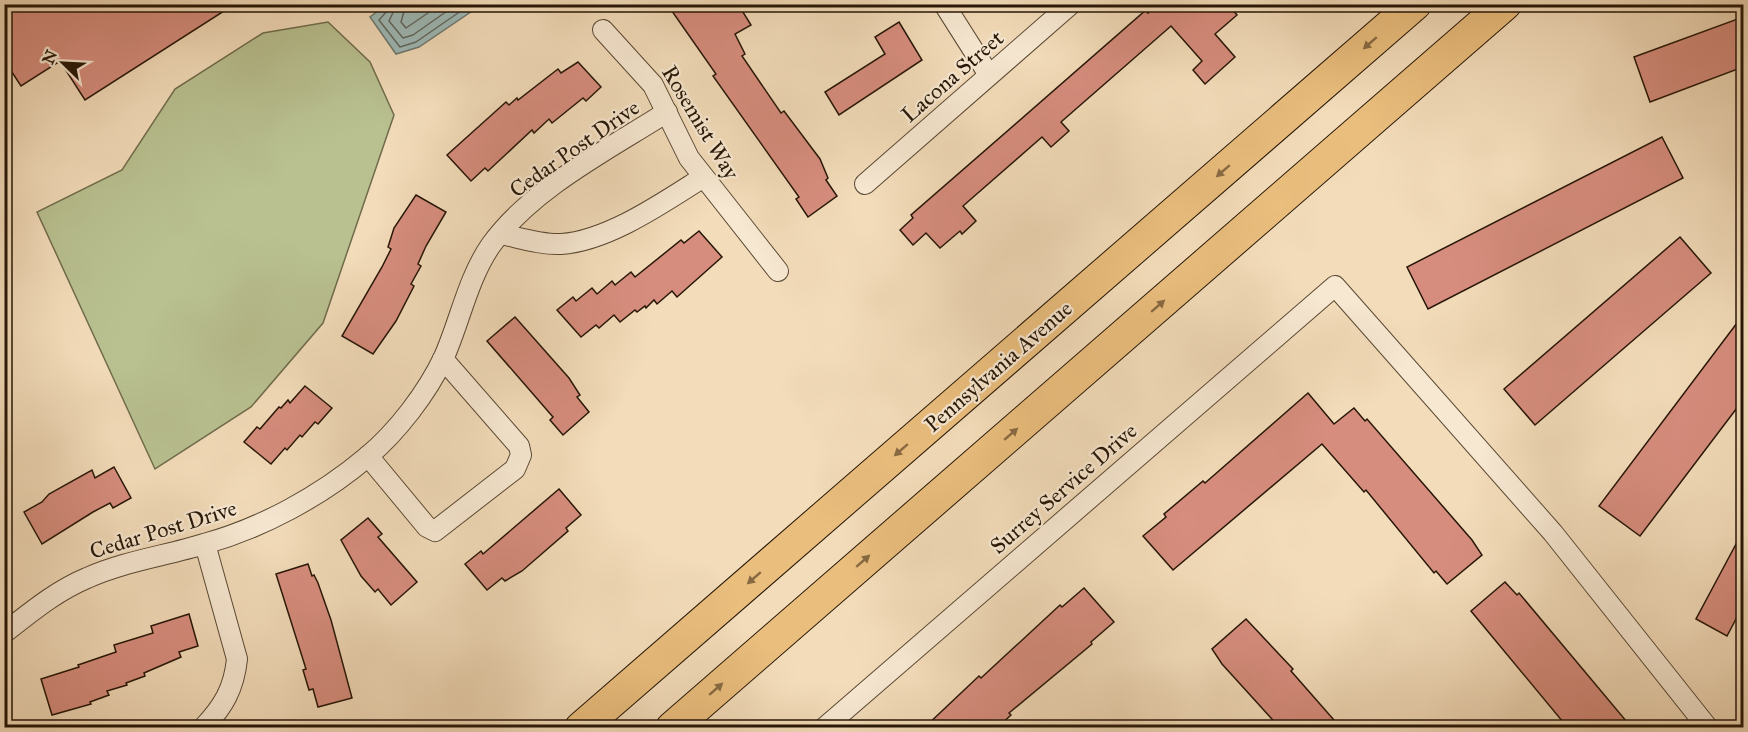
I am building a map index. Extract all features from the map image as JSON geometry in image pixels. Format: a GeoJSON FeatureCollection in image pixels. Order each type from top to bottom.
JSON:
{"type":"FeatureCollection","features":[{"type":"Feature","properties":{"kind":"highway","name":"Pennsylvania Avenue"},"geometry":{"type":"LineString","coordinates":[[581,728],[1414,4]]}},
{"type":"Feature","properties":{"kind":"highway"},"geometry":{"type":"LineString","coordinates":[[672,728],[1505,4]]}},
{"type":"Feature","properties":{"kind":"street"},"geometry":{"type":"LineString","coordinates":[[944,4],[989,75]]}},
{"type":"Feature","properties":{"kind":"street","name":"Lacona Street"},"geometry":{"type":"LineString","coordinates":[[865,184],[1071,4]]}},
{"type":"Feature","properties":{"kind":"street","name":"Rosemist Way"},"geometry":{"type":"LineString","coordinates":[[603,30],[644,74],[702,178],[777,271]]}},
{"type":"Feature","properties":{"kind":"street","name":"Cedar Post Drive"},"geometry":{"type":"LineString","coordinates":[[4,633],[39,605],[87,577],[158,555],[205,544],[283,512],[344,476],[368,456],[409,411],[443,359],[483,258],[501,234],[547,190],[667,112]]}},
{"type":"Feature","properties":{"kind":"street"},"geometry":{"type":"LineString","coordinates":[[501,234],[554,244],[580,240],[645,214],[702,178]]}},
{"type":"Feature","properties":{"kind":"street","name":"Surrey Service Drive"},"geometry":{"type":"LineString","coordinates":[[824,728],[1335,286],[1553,533],[1708,728]]}},
{"type":"Feature","properties":{"kind":"street"},"geometry":{"type":"LineString","coordinates":[[368,456],[427,527],[435,531],[515,469],[520,455],[519,446],[443,359]]}},
{"type":"Feature","properties":{"kind":"street"},"geometry":{"type":"LineString","coordinates":[[203,728],[226,702],[236,673],[237,659],[205,544]]}},
{"type":"Feature","properties":{"kind":"green space"},"geometry":{"type":"Polygon","coordinates":[[[328,22],[370,62],[394,115],[323,323],[251,407],[155,469],[37,212],[122,170],[175,89],[263,33],[328,22]]]}},
{"type":"Feature","properties":{"kind":"water"},"geometry":{"type":"Polygon","coordinates":[[[386,5],[481,5],[419,47],[396,54],[370,17],[386,5]]]}},
{"type":"Feature","properties":{"kind":"building"},"geometry":{"type":"Polygon","coordinates":[[[4,4],[235,4],[85,100],[60,61],[21,86],[4,60],[4,4]]]}},
{"type":"Feature","properties":{"kind":"building"},"geometry":{"type":"Polygon","coordinates":[[[667,4],[738,4],[751,25],[735,34],[745,54],[742,56],[781,113],[784,111],[820,159],[828,178],[826,180],[837,196],[808,217],[796,199],[799,197],[713,76],[716,74],[667,4]]]}},
{"type":"Feature","properties":{"kind":"building"},"geometry":{"type":"Polygon","coordinates":[[[1158,4],[1228,4],[1237,15],[1215,34],[1235,57],[1205,84],[1193,70],[1202,61],[1171,26],[1061,122],[1069,131],[1051,147],[1042,137],[963,206],[976,221],[962,234],[960,231],[940,248],[926,233],[913,245],[900,230],[913,218],[911,215],[1146,10],[1148,13],[1158,4]]]}},
{"type":"Feature","properties":{"kind":"building"},"geometry":{"type":"Polygon","coordinates":[[[1743,17],[1743,67],[1650,102],[1634,57],[1743,17]]]}},
{"type":"Feature","properties":{"kind":"building"},"geometry":{"type":"Polygon","coordinates":[[[899,22],[922,60],[839,115],[825,92],[885,54],[875,37],[899,22]]]}},
{"type":"Feature","properties":{"kind":"building"},"geometry":{"type":"Polygon","coordinates":[[[578,62],[601,87],[586,101],[583,98],[552,123],[549,119],[534,133],[532,130],[488,171],[485,168],[471,181],[447,155],[506,102],[509,105],[517,98],[518,100],[558,69],[561,73],[578,62]]]}},
{"type":"Feature","properties":{"kind":"building"},"geometry":{"type":"Polygon","coordinates":[[[1662,137],[1683,178],[1428,309],[1407,267],[1662,137]]]}},
{"type":"Feature","properties":{"kind":"building"},"geometry":{"type":"Polygon","coordinates":[[[416,195],[446,212],[418,264],[421,266],[411,284],[414,286],[396,321],[373,354],[342,336],[391,249],[388,247],[394,228],[416,195]]]}},
{"type":"Feature","properties":{"kind":"building"},"geometry":{"type":"Polygon","coordinates":[[[699,231],[722,257],[677,297],[672,291],[657,304],[654,300],[646,308],[645,306],[637,312],[635,310],[620,322],[614,315],[599,328],[596,325],[581,337],[557,310],[573,297],[576,301],[592,288],[597,294],[612,281],[615,285],[631,272],[635,277],[681,240],[684,243],[699,231]]]}},
{"type":"Feature","properties":{"kind":"building"},"geometry":{"type":"Polygon","coordinates":[[[1680,237],[1711,273],[1535,425],[1504,389],[1680,237]]]}},
{"type":"Feature","properties":{"kind":"building"},"geometry":{"type":"Polygon","coordinates":[[[1743,315],[1743,400],[1640,536],[1599,506],[1743,315]]]}},
{"type":"Feature","properties":{"kind":"building"},"geometry":{"type":"Polygon","coordinates":[[[515,317],[569,378],[580,395],[577,397],[589,412],[563,435],[550,420],[553,417],[487,341],[515,317]]]}},
{"type":"Feature","properties":{"kind":"building"},"geometry":{"type":"Polygon","coordinates":[[[305,386],[332,408],[318,424],[315,422],[287,450],[285,448],[271,464],[244,442],[257,427],[260,429],[279,407],[281,408],[288,400],[290,403],[305,386]]]}},
{"type":"Feature","properties":{"kind":"building"},"geometry":{"type":"Polygon","coordinates":[[[1308,393],[1334,424],[1354,408],[1365,421],[1367,419],[1472,540],[1482,555],[1447,584],[1436,571],[1434,573],[1366,490],[1364,492],[1322,444],[1173,570],[1143,536],[1166,517],[1164,514],[1203,481],[1205,483],[1308,393]]]}},
{"type":"Feature","properties":{"kind":"building"},"geometry":{"type":"Polygon","coordinates":[[[114,467],[131,498],[113,508],[110,503],[42,544],[24,512],[42,502],[49,494],[92,470],[95,478],[114,467]]]}},
{"type":"Feature","properties":{"kind":"building"},"geometry":{"type":"Polygon","coordinates":[[[559,489],[581,515],[566,528],[568,531],[522,571],[505,581],[502,578],[487,590],[465,564],[481,551],[483,554],[559,489]]]}},
{"type":"Feature","properties":{"kind":"building"},"geometry":{"type":"Polygon","coordinates":[[[368,518],[382,534],[378,537],[417,582],[391,605],[378,589],[375,592],[361,576],[341,540],[368,518]]]}},
{"type":"Feature","properties":{"kind":"building"},"geometry":{"type":"Polygon","coordinates":[[[1743,531],[1743,621],[1737,617],[1727,636],[1696,619],[1743,531]]]}},
{"type":"Feature","properties":{"kind":"building"},"geometry":{"type":"Polygon","coordinates":[[[308,564],[312,576],[314,575],[318,583],[331,620],[352,698],[318,707],[313,689],[309,690],[303,670],[306,669],[276,574],[308,564]]]}},
{"type":"Feature","properties":{"kind":"building"},"geometry":{"type":"Polygon","coordinates":[[[1505,582],[1517,595],[1519,593],[1632,728],[1568,728],[1471,611],[1505,582]]]}},
{"type":"Feature","properties":{"kind":"building"},"geometry":{"type":"Polygon","coordinates":[[[1084,588],[1114,622],[1091,642],[1092,644],[1009,713],[1011,715],[997,728],[924,728],[1060,605],[1062,607],[1084,588]]]}},
{"type":"Feature","properties":{"kind":"building"},"geometry":{"type":"Polygon","coordinates":[[[189,614],[198,646],[179,652],[181,657],[144,673],[145,676],[126,683],[127,685],[107,691],[109,695],[90,702],[91,704],[52,715],[41,679],[116,652],[114,645],[153,633],[151,626],[189,614]]]}},
{"type":"Feature","properties":{"kind":"building"},"geometry":{"type":"Polygon","coordinates":[[[1246,619],[1293,669],[1291,671],[1341,728],[1280,728],[1222,664],[1212,649],[1246,619]]]}}]}
